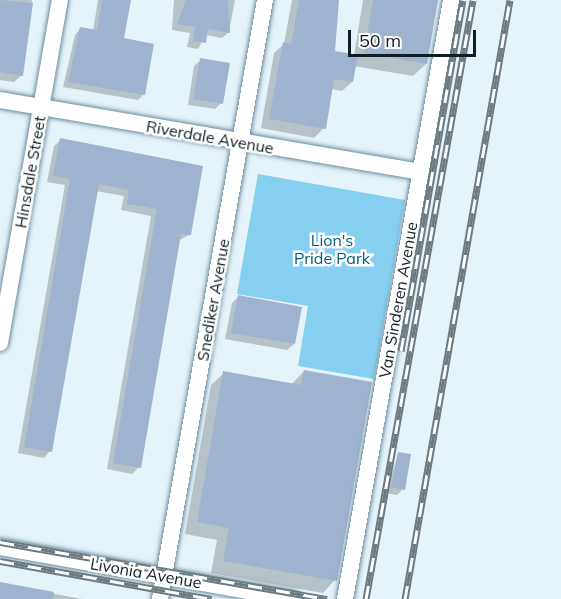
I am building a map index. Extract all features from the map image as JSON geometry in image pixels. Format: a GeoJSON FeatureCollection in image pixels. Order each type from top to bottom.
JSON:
{"type":"FeatureCollection","features":[{"type":"Feature","properties":{"kind":"street","name":"Hinsdale Street"},"geometry":{"type":"LineString","coordinates":[[0,343],[60,0]]}},
{"type":"Feature","properties":{"kind":"street","name":"Snediker Avenue"},"geometry":{"type":"LineString","coordinates":[[160,599],[265,0]]}},
{"type":"Feature","properties":{"kind":"street","name":"Van Sinderen Avenue"},"geometry":{"type":"LineString","coordinates":[[345,599],[451,0]]}},
{"type":"Feature","properties":{"kind":"street","name":"Riverdale Avenue"},"geometry":{"type":"LineString","coordinates":[[0,100],[421,172]]}},
{"type":"Feature","properties":{"kind":"street","name":"Livonia Avenue"},"geometry":{"type":"LineString","coordinates":[[0,547],[292,599]]}},
{"type":"Feature","properties":{"kind":"green space","name":"Lion's Pride Park"},"geometry":{"type":"Polygon","coordinates":[[[258,174],[405,200],[374,379],[298,366],[308,306],[237,294],[258,174]]]}},
{"type":"Feature","properties":{"kind":"building"},"geometry":{"type":"Polygon","coordinates":[[[0,0],[33,3],[23,76],[0,72],[0,0]]]}},
{"type":"Feature","properties":{"kind":"building"},"geometry":{"type":"Polygon","coordinates":[[[102,0],[131,0],[124,38],[154,44],[145,95],[68,82],[80,27],[97,30],[102,0]]]}},
{"type":"Feature","properties":{"kind":"building"},"geometry":{"type":"Polygon","coordinates":[[[186,0],[228,0],[230,33],[208,29],[206,43],[193,41],[195,27],[177,24],[186,0]]]}},
{"type":"Feature","properties":{"kind":"building"},"geometry":{"type":"Polygon","coordinates":[[[299,0],[339,0],[335,51],[358,55],[353,82],[334,79],[326,129],[269,119],[283,42],[291,44],[299,0]]]}},
{"type":"Feature","properties":{"kind":"building"},"geometry":{"type":"Polygon","coordinates":[[[373,0],[438,0],[427,64],[364,53],[373,0]]]}},
{"type":"Feature","properties":{"kind":"building"},"geometry":{"type":"Polygon","coordinates":[[[200,58],[230,63],[223,104],[193,99],[200,58]]]}},
{"type":"Feature","properties":{"kind":"building"},"geometry":{"type":"Polygon","coordinates":[[[60,138],[203,166],[191,235],[181,234],[141,468],[113,463],[157,209],[127,204],[129,190],[99,184],[52,452],[24,447],[70,179],[53,176],[60,138]]]}},
{"type":"Feature","properties":{"kind":"building"},"geometry":{"type":"Polygon","coordinates":[[[238,295],[302,307],[295,344],[231,333],[238,295]]]}},
{"type":"Feature","properties":{"kind":"building"},"geometry":{"type":"Polygon","coordinates":[[[304,370],[372,382],[337,581],[223,561],[229,528],[197,522],[223,371],[301,385],[304,370]]]}},
{"type":"Feature","properties":{"kind":"building"},"geometry":{"type":"Polygon","coordinates":[[[398,452],[411,454],[405,490],[391,487],[398,452]]]}},
{"type":"Feature","properties":{"kind":"building"},"geometry":{"type":"Polygon","coordinates":[[[0,582],[54,592],[53,599],[0,599],[0,582]]]}},
{"type":"Feature","properties":{"kind":"railway"},"geometry":{"type":"LineString","coordinates":[[401,351],[463,0]]}},
{"type":"Feature","properties":{"kind":"railway"},"geometry":{"type":"LineString","coordinates":[[366,599],[473,0]]}},
{"type":"Feature","properties":{"kind":"railway"},"geometry":{"type":"LineString","coordinates":[[405,599],[510,0]]}},
{"type":"Feature","properties":{"kind":"railway"},"geometry":{"type":"LineString","coordinates":[[0,542],[327,599]]}},
{"type":"Feature","properties":{"kind":"railway"},"geometry":{"type":"LineString","coordinates":[[0,561],[212,599]]}}]}
